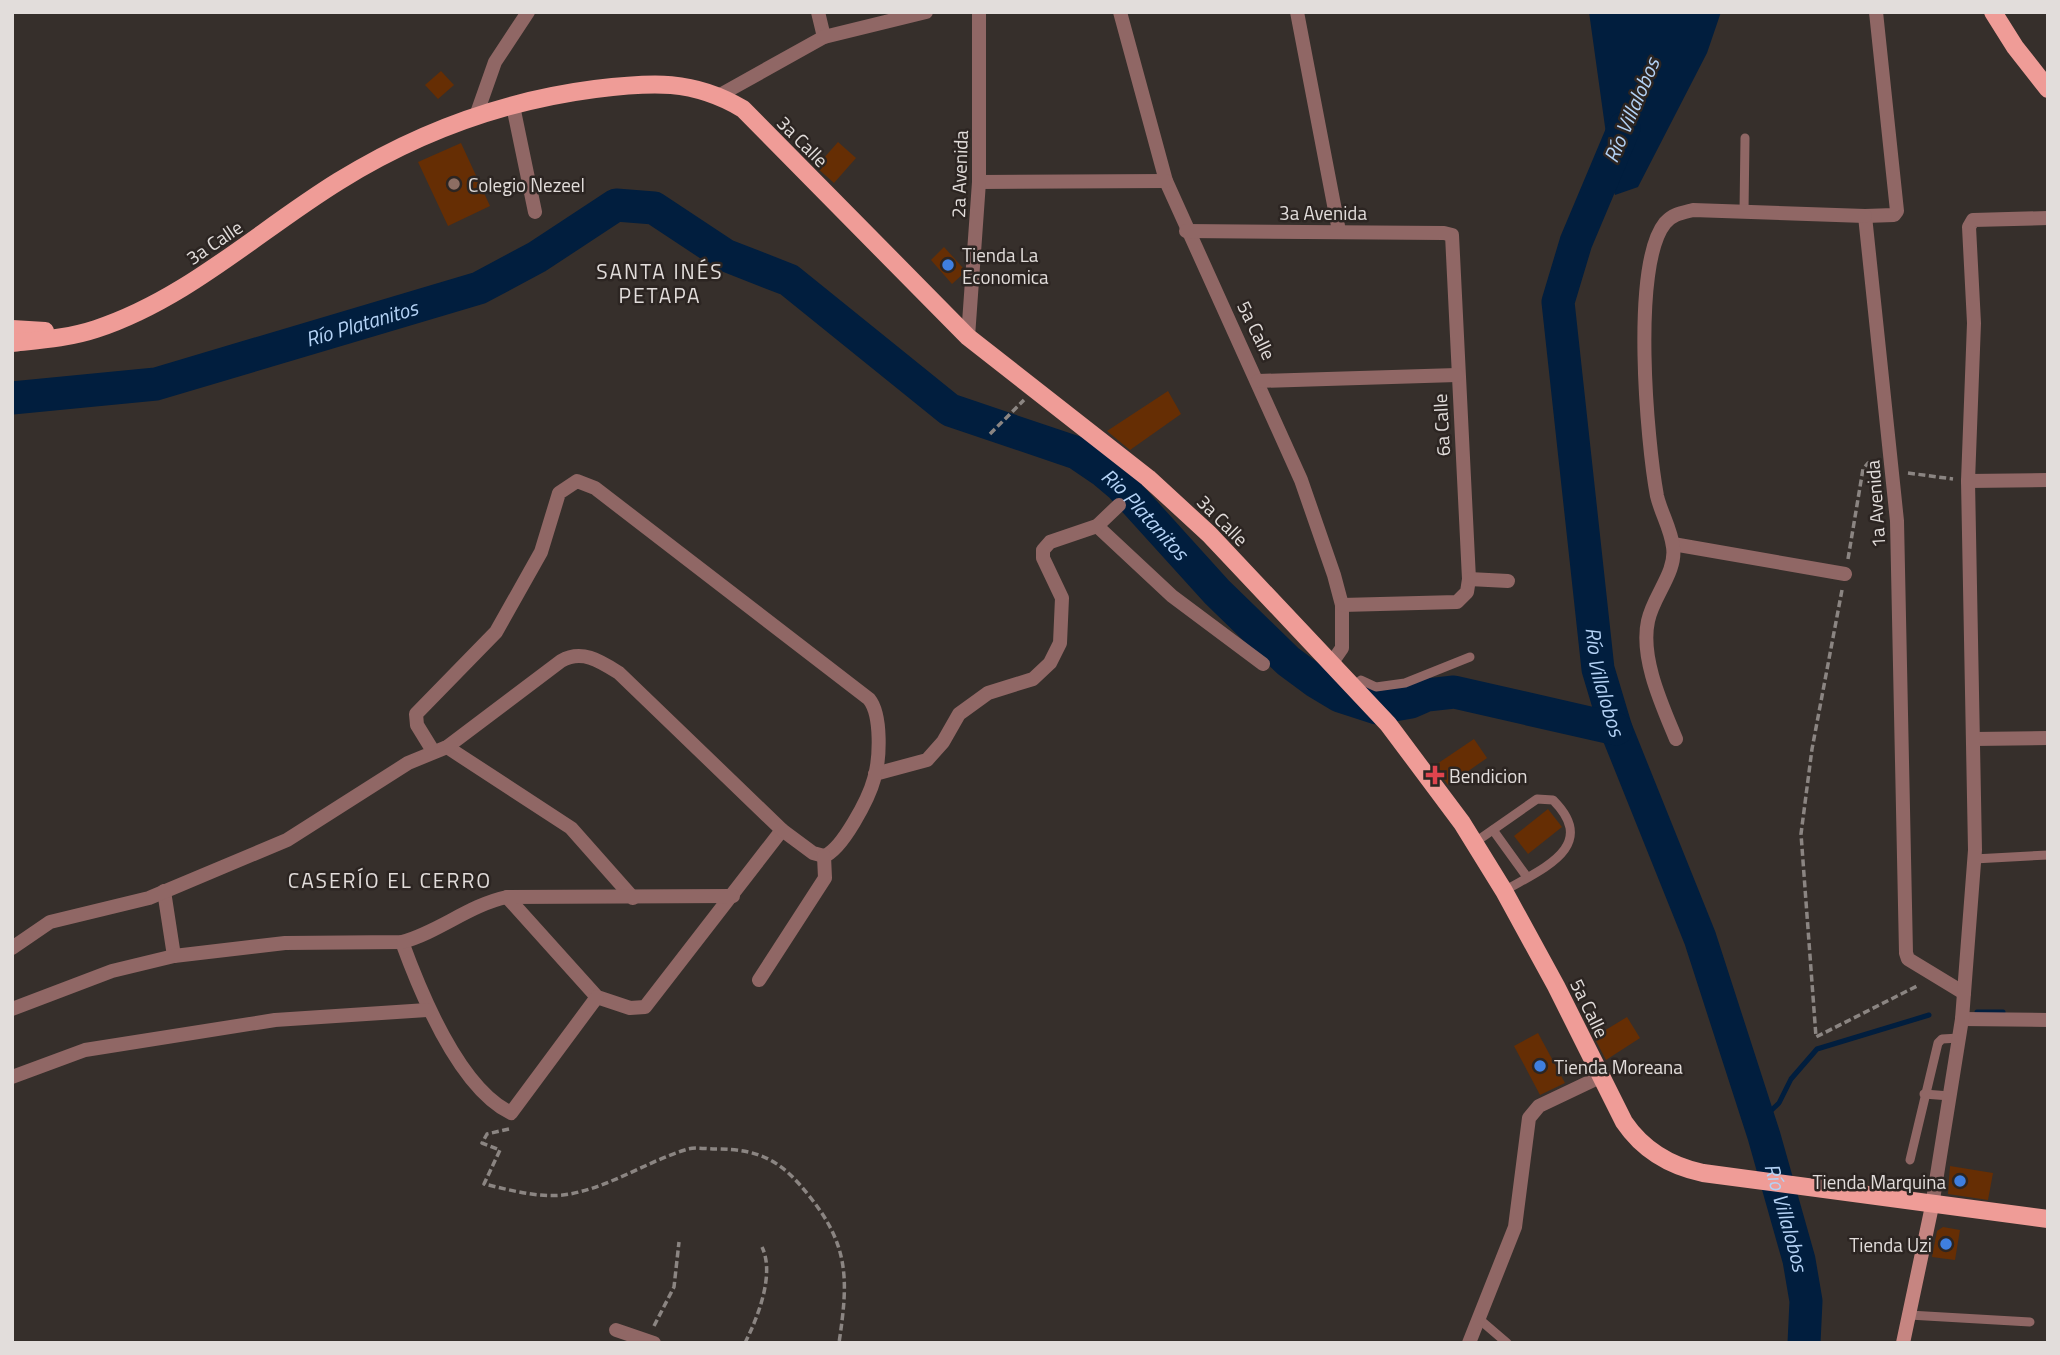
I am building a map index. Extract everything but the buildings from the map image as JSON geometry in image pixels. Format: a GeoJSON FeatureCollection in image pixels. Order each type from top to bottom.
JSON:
{"type":"FeatureCollection","features":[{"type":"Feature","properties":{"kind":"main road"},"geometry":{"type":"LineString","coordinates":[[1993,12],[2015,47],[2048,89]]}},
{"type":"Feature","properties":{"kind":"main road","name":"3a Calle"},"geometry":{"type":"LineString","coordinates":[[94,330],[137,312],[198,279],[339,181],[406,144],[477,113],[625,85],[679,84],[720,95],[743,109],[968,337],[1032,391],[1147,478],[1209,534],[1353,689]]}},
{"type":"Feature","properties":{"kind":"main road"},"geometry":{"type":"LineString","coordinates":[[12,329],[94,330]]}},
{"type":"Feature","properties":{"kind":"main road"},"geometry":{"type":"LineString","coordinates":[[12,343],[94,330]]}},
{"type":"Feature","properties":{"kind":"main road","name":"5a Calle"},"geometry":{"type":"LineString","coordinates":[[1353,689],[1388,724],[1474,843],[1504,891],[1556,986],[1600,1077],[1636,1138],[1671,1163],[1703,1173],[1932,1206],[2048,1219]]}},
{"type":"Feature","properties":{"kind":"main road"},"geometry":{"type":"LineString","coordinates":[[1903,1343],[1932,1206]]}},
{"type":"Feature","properties":{"kind":"street"},"geometry":{"type":"LineString","coordinates":[[477,113],[495,62],[528,12]]}},
{"type":"Feature","properties":{"kind":"street"},"geometry":{"type":"LineString","coordinates":[[818,12],[824,37]]}},
{"type":"Feature","properties":{"kind":"street"},"geometry":{"type":"LineString","coordinates":[[720,95],[824,37],[926,12]]}},
{"type":"Feature","properties":{"kind":"street","name":"2a Avenida"},"geometry":{"type":"LineString","coordinates":[[968,337],[979,182],[979,12]]}},
{"type":"Feature","properties":{"kind":"street"},"geometry":{"type":"LineString","coordinates":[[1297,12],[1339,231]]}},
{"type":"Feature","properties":{"kind":"street"},"geometry":{"type":"LineString","coordinates":[[1676,739],[1655,689],[1648,622],[1674,559],[1673,544],[1658,498],[1646,414],[1646,307],[1653,246],[1664,225],[1674,214],[1693,210],[1894,215],[1897,211],[1876,12]]}},
{"type":"Feature","properties":{"kind":"street","name":"5a Calle"},"geometry":{"type":"LineString","coordinates":[[1122,14],[1166,181],[1186,231],[1258,381],[1301,480],[1342,605],[1342,648],[1331,664]]}},
{"type":"Feature","properties":{"kind":"street"},"geometry":{"type":"LineString","coordinates":[[513,106],[535,212]]}},
{"type":"Feature","properties":{"kind":"street"},"geometry":{"type":"LineString","coordinates":[[979,182],[1166,181]]}},
{"type":"Feature","properties":{"kind":"street","name":"1a Avenida"},"geometry":{"type":"LineString","coordinates":[[1866,216],[1897,521],[1906,953],[1909,959],[1964,993]]}},
{"type":"Feature","properties":{"kind":"street"},"geometry":{"type":"LineString","coordinates":[[1932,1206],[1962,1019],[1974,859],[1968,481],[1974,323],[1969,227],[1973,220],[2048,218]]}},
{"type":"Feature","properties":{"kind":"street","name":"3a Avenida"},"geometry":{"type":"LineString","coordinates":[[1186,231],[1444,233],[1452,235],[1453,242]]}},
{"type":"Feature","properties":{"kind":"street","name":"6a Calle"},"geometry":{"type":"LineString","coordinates":[[1453,242],[1457,375],[1469,579]]}},
{"type":"Feature","properties":{"kind":"street"},"geometry":{"type":"LineString","coordinates":[[1258,381],[1457,375]]}},
{"type":"Feature","properties":{"kind":"street"},"geometry":{"type":"LineString","coordinates":[[12,948],[58,919],[132,902],[164,891],[287,840],[408,763],[440,749],[561,661],[574,656],[590,657],[619,673],[782,830],[813,853],[824,856],[832,853],[840,845],[875,774],[879,721],[869,699],[595,488],[577,481],[559,493],[541,552],[496,632],[416,713],[417,724],[440,749],[571,828],[633,898]]}},
{"type":"Feature","properties":{"kind":"street"},"geometry":{"type":"LineString","coordinates":[[1968,481],[2048,481]]}},
{"type":"Feature","properties":{"kind":"street"},"geometry":{"type":"LineString","coordinates":[[875,774],[928,760],[943,742],[959,713],[988,693],[1033,678],[1050,663],[1060,643],[1062,598],[1043,558],[1044,550],[1050,542],[1097,526],[1119,505]]}},
{"type":"Feature","properties":{"kind":"street"},"geometry":{"type":"LineString","coordinates":[[1097,526],[1172,596],[1263,664]]}},
{"type":"Feature","properties":{"kind":"street"},"geometry":{"type":"LineString","coordinates":[[1673,544],[1845,574]]}},
{"type":"Feature","properties":{"kind":"street"},"geometry":{"type":"LineString","coordinates":[[1342,605],[1457,602],[1467,592],[1469,579],[1508,581]]}},
{"type":"Feature","properties":{"kind":"street"},"geometry":{"type":"LineString","coordinates":[[1974,739],[2048,738]]}},
{"type":"Feature","properties":{"kind":"street"},"geometry":{"type":"LineString","coordinates":[[507,897],[597,997],[630,1009],[645,1007],[733,896],[767,845],[782,830]]}},
{"type":"Feature","properties":{"kind":"street"},"geometry":{"type":"LineString","coordinates":[[759,980],[825,878],[824,856]]}},
{"type":"Feature","properties":{"kind":"street"},"geometry":{"type":"LineString","coordinates":[[164,891],[174,956]]}},
{"type":"Feature","properties":{"kind":"street"},"geometry":{"type":"LineString","coordinates":[[12,1009],[112,971],[174,956],[285,943],[402,942],[494,900],[507,897],[733,896]]}},
{"type":"Feature","properties":{"kind":"street"},"geometry":{"type":"LineString","coordinates":[[402,942],[428,1010],[484,1094],[495,1105],[511,1113],[597,997]]}},
{"type":"Feature","properties":{"kind":"street"},"geometry":{"type":"LineString","coordinates":[[12,1077],[85,1050],[275,1020],[428,1010]]}},
{"type":"Feature","properties":{"kind":"street"},"geometry":{"type":"LineString","coordinates":[[1962,1019],[2048,1020]]}},
{"type":"Feature","properties":{"kind":"street"},"geometry":{"type":"LineString","coordinates":[[1469,1343],[1515,1227],[1529,1118],[1539,1106],[1600,1077]]}},
{"type":"Feature","properties":{"kind":"street"},"geometry":{"type":"LineString","coordinates":[[617,1330],[650,1341]]}},
{"type":"Feature","properties":{"kind":"lane"},"geometry":{"type":"LineString","coordinates":[[1744,212],[1745,138]]}},
{"type":"Feature","properties":{"kind":"lane"},"geometry":{"type":"LineString","coordinates":[[1353,689],[1361,680],[1376,687],[1405,683],[1470,657]]}},
{"type":"Feature","properties":{"kind":"lane"},"geometry":{"type":"LineString","coordinates":[[1474,843],[1536,799],[1553,800],[1565,812],[1572,826],[1571,841],[1563,852],[1504,891]]}},
{"type":"Feature","properties":{"kind":"lane"},"geometry":{"type":"LineString","coordinates":[[1493,830],[1527,877]]}},
{"type":"Feature","properties":{"kind":"lane"},"geometry":{"type":"LineString","coordinates":[[1974,859],[2048,855]]}},
{"type":"Feature","properties":{"kind":"lane"},"geometry":{"type":"LineString","coordinates":[[1910,1160],[1937,1043],[1942,1038],[1959,1038]]}},
{"type":"Feature","properties":{"kind":"lane"},"geometry":{"type":"LineString","coordinates":[[1924,1094],[1950,1096]]}},
{"type":"Feature","properties":{"kind":"lane"},"geometry":{"type":"LineString","coordinates":[[1909,1315],[2030,1322]]}},
{"type":"Feature","properties":{"kind":"lane"},"geometry":{"type":"LineString","coordinates":[[1479,1319],[1507,1343]]}},
{"type":"Feature","properties":{"kind":"path"},"geometry":{"type":"LineString","coordinates":[[991,433],[1009,418],[1032,391]]}},
{"type":"Feature","properties":{"kind":"path"},"geometry":{"type":"LineString","coordinates":[[1937,976],[1816,1037],[1801,834],[1812,749],[1863,469],[1868,463],[1968,481]]}},
{"type":"Feature","properties":{"kind":"path"},"geometry":{"type":"LineString","coordinates":[[511,1113],[514,1119],[512,1126],[487,1134],[482,1143],[500,1150],[484,1184],[539,1196],[578,1193],[690,1149],[756,1152],[774,1161],[794,1178],[820,1209],[838,1242],[843,1266],[845,1308],[839,1343]]}},
{"type":"Feature","properties":{"kind":"path"},"geometry":{"type":"LineString","coordinates":[[650,1341],[674,1287],[679,1242]]}},
{"type":"Feature","properties":{"kind":"path"},"geometry":{"type":"LineString","coordinates":[[745,1343],[763,1295],[765,1254],[762,1247]]}},
{"type":"Feature","properties":{"kind":"water"},"geometry":{"type":"Polygon","coordinates":[[[1589,12],[1721,12],[1707,53],[1638,187],[1615,195],[1606,171],[1607,141],[1589,12]]]}},
{"type":"Feature","properties":{"kind":"waterway","name":"Río Villalobos"},"geometry":{"type":"LineString","coordinates":[[1624,128],[1576,242],[1558,302],[1598,669],[1616,729],[1700,938],[1764,1136],[1799,1260],[1806,1301],[1804,1343]]}},
{"type":"Feature","properties":{"kind":"waterway","name":"Rio Platanitos"},"geometry":{"type":"LineString","coordinates":[[12,398],[156,384],[479,288],[537,257],[616,205],[654,208],[725,255],[789,280],[950,410],[1077,453],[1102,470],[1121,486],[1217,592],[1288,661],[1340,696],[1377,708],[1411,702],[1427,695],[1454,692],[1616,729]]}},
{"type":"Feature","properties":{"kind":"waterway"},"geometry":{"type":"LineString","coordinates":[[1977,1012],[2003,1012]]}},
{"type":"Feature","properties":{"kind":"waterway"},"geometry":{"type":"LineString","coordinates":[[1759,1122],[1779,1103],[1791,1079],[1817,1049],[1929,1015]]}},
{"type":"Feature","properties":{"kind":"place","name":"Colegio Nezeel"},"geometry":{"type":"Point","coordinates":[454,184]}},
{"type":"Feature","properties":{"kind":"place","name":"Tienda La Economica"},"geometry":{"type":"Point","coordinates":[948,265]}},
{"type":"Feature","properties":{"kind":"place","name":"Bendicion"},"geometry":{"type":"Point","coordinates":[1435,775]}},
{"type":"Feature","properties":{"kind":"place","name":"Tienda Moreana"},"geometry":{"type":"Point","coordinates":[1540,1066]}},
{"type":"Feature","properties":{"kind":"place","name":"Tienda Marquina"},"geometry":{"type":"Point","coordinates":[1960,1181]}},
{"type":"Feature","properties":{"kind":"place","name":"Tienda Uzi"},"geometry":{"type":"Point","coordinates":[1946,1244]}},
{"type":"Feature","properties":{"kind":"district","name":"SANTA INÉS PETAPA"},"geometry":{"type":"Point","coordinates":[660,283]}},
{"type":"Feature","properties":{"kind":"district","name":"CASERÍO EL CERRO"},"geometry":{"type":"Point","coordinates":[390,880]}},
{"type":"Feature","properties":{"kind":"water label","name":"Río Platanitos"},"geometry":{"type":"Point","coordinates":[361,323]}}]}
